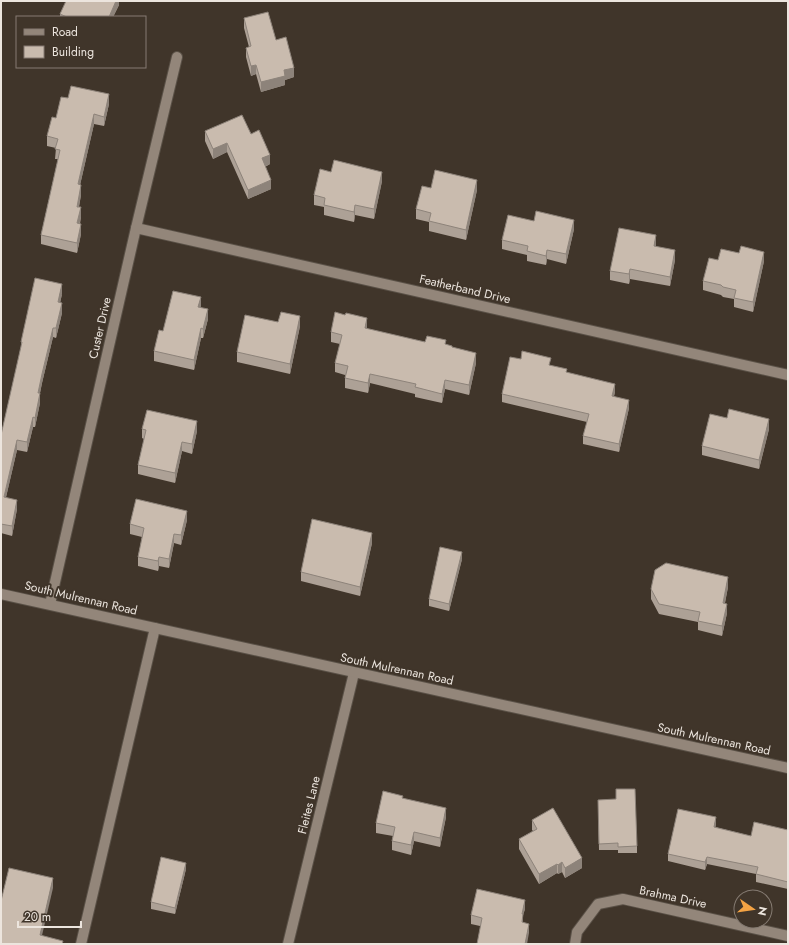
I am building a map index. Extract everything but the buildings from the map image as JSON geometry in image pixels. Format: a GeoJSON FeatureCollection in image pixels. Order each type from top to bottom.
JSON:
{"type":"FeatureCollection","features":[{"type":"Feature","properties":{"kind":"street","name":"Custer Drive"},"geometry":{"type":"LineString","coordinates":[[50,604],[136,228],[177,57]]}},
{"type":"Feature","properties":{"kind":"street","name":"Featherband Drive"},"geometry":{"type":"LineString","coordinates":[[136,228],[788,375]]}},
{"type":"Feature","properties":{"kind":"street","name":"South Mulrennan Road"},"geometry":{"type":"LineString","coordinates":[[1,594],[788,768]]}},
{"type":"Feature","properties":{"kind":"street"},"geometry":{"type":"LineString","coordinates":[[81,944],[155,628]]}},
{"type":"Feature","properties":{"kind":"street","name":"Fleites Lane"},"geometry":{"type":"LineString","coordinates":[[288,944],[354,673]]}},
{"type":"Feature","properties":{"kind":"street","name":"Brahma Drive"},"geometry":{"type":"LineString","coordinates":[[575,944],[578,932],[598,904],[623,899],[788,936]]}}]}
